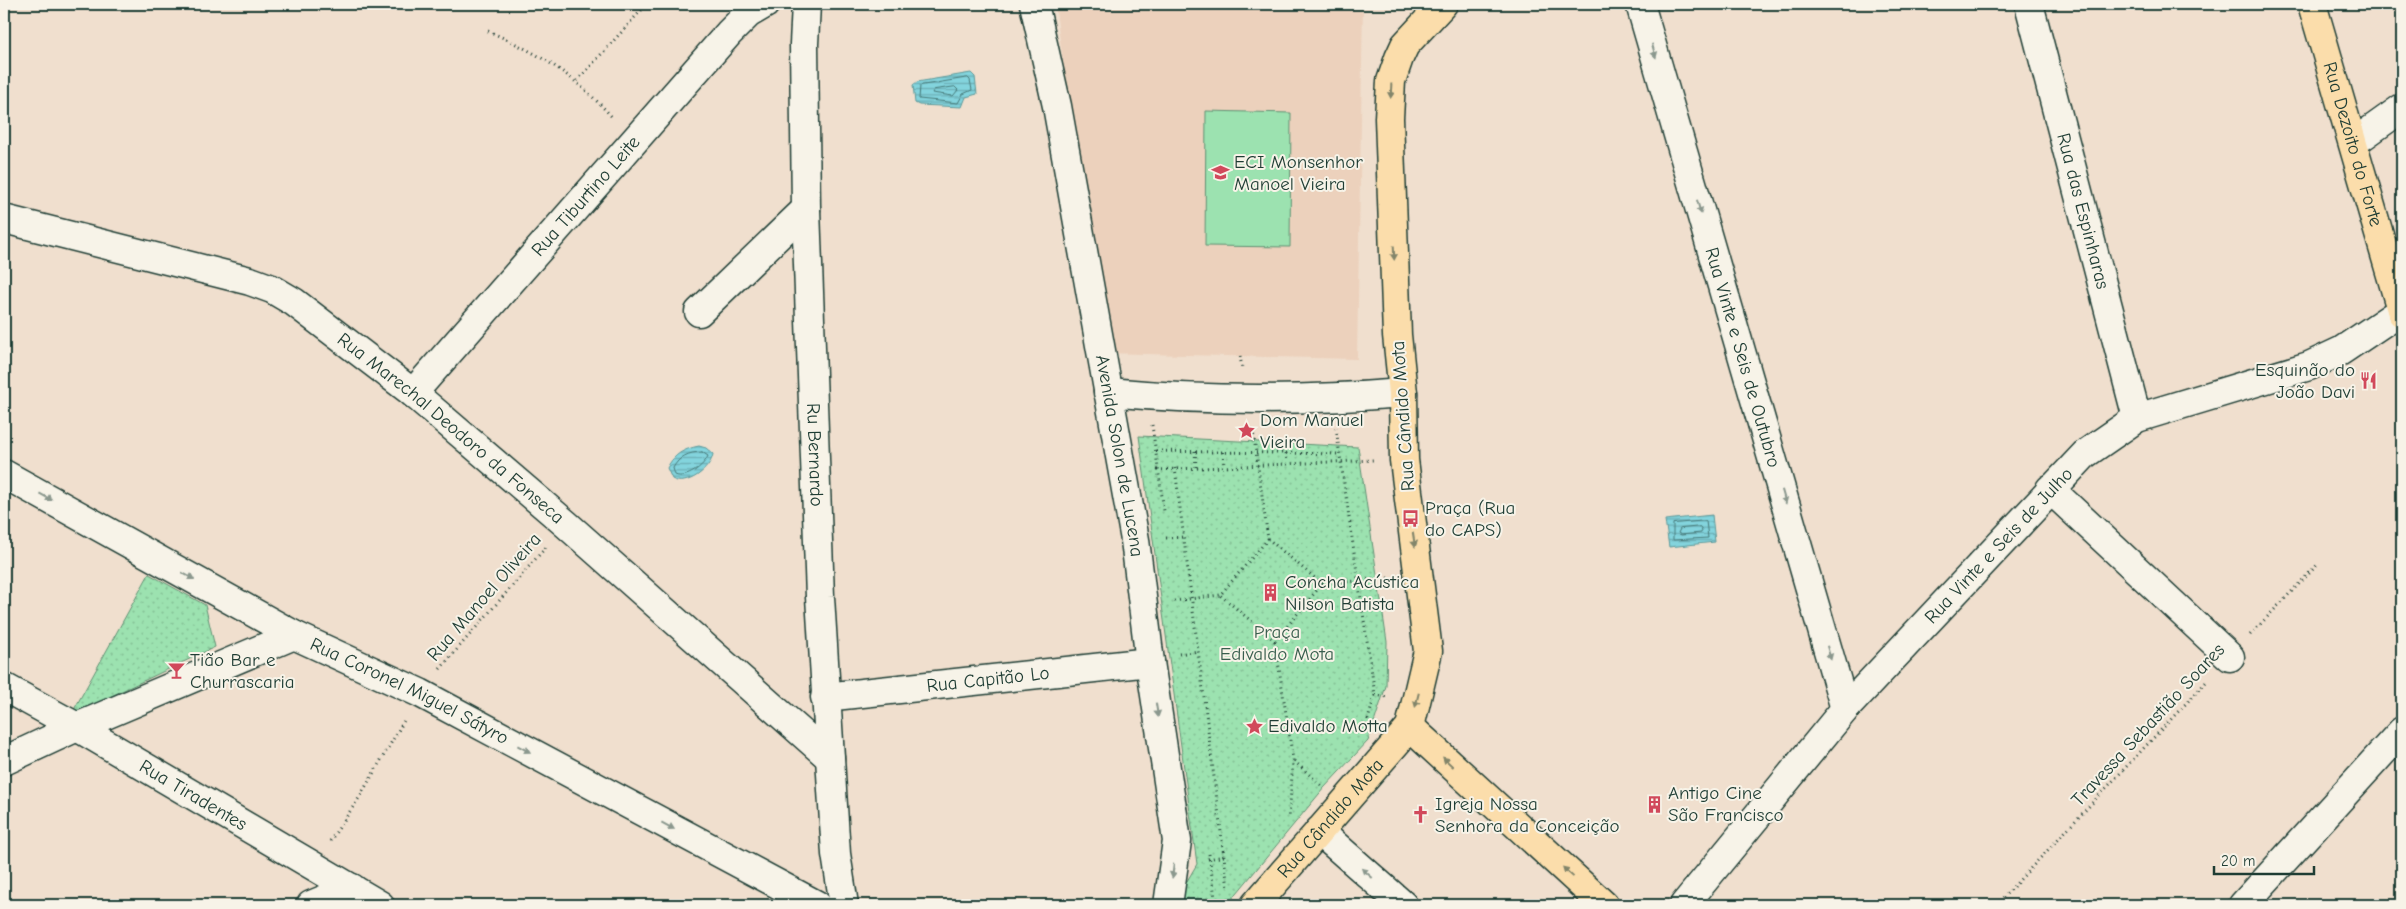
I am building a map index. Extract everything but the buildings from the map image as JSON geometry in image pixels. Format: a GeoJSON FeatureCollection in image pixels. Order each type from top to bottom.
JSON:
{"type":"FeatureCollection","features":[{"type":"Feature","properties":{"kind":"main road","name":"Rua Dezoito do Forte"},"geometry":{"type":"LineString","coordinates":[[2312,4],[2402,311]]}},
{"type":"Feature","properties":{"kind":"main road","name":"Rua Cândido Mota"},"geometry":{"type":"LineString","coordinates":[[1255,905],[1410,727],[1428,651],[1404,460],[1403,393],[1396,325],[1389,118],[1391,81],[1406,45],[1438,7]]}},
{"type":"Feature","properties":{"kind":"main road"},"geometry":{"type":"LineString","coordinates":[[1410,727],[1604,905]]}},
{"type":"Feature","properties":{"kind":"street","name":"Rua Tiburtino Leite"},"geometry":{"type":"LineString","coordinates":[[413,393],[729,33],[748,14],[765,4]]}},
{"type":"Feature","properties":{"kind":"street","name":"Ru Bernardo"},"geometry":{"type":"LineString","coordinates":[[806,4],[804,44],[806,209],[825,697],[836,854],[844,905]]}},
{"type":"Feature","properties":{"kind":"street","name":"Rua Vinte e Seis de Outubro"},"geometry":{"type":"LineString","coordinates":[[1640,4],[1845,709]]}},
{"type":"Feature","properties":{"kind":"street","name":"Rua das Espinharas"},"geometry":{"type":"LineString","coordinates":[[2029,4],[2137,418]]}},
{"type":"Feature","properties":{"kind":"street","name":"Avenida Solon de Lucena"},"geometry":{"type":"LineString","coordinates":[[1035,6],[1057,106],[1135,540],[1150,662],[1177,841],[1168,905]]}},
{"type":"Feature","properties":{"kind":"street"},"geometry":{"type":"LineString","coordinates":[[2353,143],[2402,108]]}},
{"type":"Feature","properties":{"kind":"street"},"geometry":{"type":"LineString","coordinates":[[699,312],[806,209]]}},
{"type":"Feature","properties":{"kind":"street","name":"Rua Marechal Deodoro da Fonseca"},"geometry":{"type":"LineString","coordinates":[[4,219],[250,281],[272,289],[294,302],[413,393],[566,524],[830,758]]}},
{"type":"Feature","properties":{"kind":"street","name":"Rua Vinte e Seis de Julho"},"geometry":{"type":"LineString","coordinates":[[1684,905],[1845,709],[2085,454],[2137,418],[2309,366],[2341,351],[2402,311]]}},
{"type":"Feature","properties":{"kind":"street"},"geometry":{"type":"LineString","coordinates":[[1108,392],[1147,396],[1333,398],[1403,393]]}},
{"type":"Feature","properties":{"kind":"street","name":"Rua Coronel Miguel Sátyro"},"geometry":{"type":"LineString","coordinates":[[4,474],[294,635],[420,693],[817,905]]}},
{"type":"Feature","properties":{"kind":"street"},"geometry":{"type":"LineString","coordinates":[[2050,489],[2230,657]]}},
{"type":"Feature","properties":{"kind":"street"},"geometry":{"type":"LineString","coordinates":[[4,761],[76,727],[294,635]]}},
{"type":"Feature","properties":{"kind":"street","name":"Rua Capitão Lo"},"geometry":{"type":"LineString","coordinates":[[825,697],[1150,662]]}},
{"type":"Feature","properties":{"kind":"street","name":"Rua Tiradentes"},"geometry":{"type":"LineString","coordinates":[[4,688],[76,727],[380,905]]}},
{"type":"Feature","properties":{"kind":"street"},"geometry":{"type":"LineString","coordinates":[[2243,905],[2402,731]]}},
{"type":"Feature","properties":{"kind":"street"},"geometry":{"type":"LineString","coordinates":[[1313,839],[1403,905]]}},
{"type":"Feature","properties":{"kind":"street"},"geometry":{"type":"LineString","coordinates":[[311,905],[352,888]]}},
{"type":"Feature","properties":{"kind":"path"},"geometry":{"type":"LineString","coordinates":[[577,81],[647,4]]}},
{"type":"Feature","properties":{"kind":"path"},"geometry":{"type":"LineString","coordinates":[[488,31],[524,48],[577,81],[632,142]]}},
{"type":"Feature","properties":{"kind":"path"},"geometry":{"type":"LineString","coordinates":[[1156,450],[1339,454]]}},
{"type":"Feature","properties":{"kind":"path"},"geometry":{"type":"LineString","coordinates":[[1195,451],[1196,467]]}},
{"type":"Feature","properties":{"kind":"path"},"geometry":{"type":"LineString","coordinates":[[1223,452],[1224,466]]}},
{"type":"Feature","properties":{"kind":"path"},"geometry":{"type":"LineString","coordinates":[[1257,452],[1268,539],[1322,584],[1419,576]]}},
{"type":"Feature","properties":{"kind":"path"},"geometry":{"type":"LineString","coordinates":[[1286,453],[1287,462]]}},
{"type":"Feature","properties":{"kind":"path"},"geometry":{"type":"LineString","coordinates":[[1317,454],[1318,461]]}},
{"type":"Feature","properties":{"kind":"path"},"geometry":{"type":"LineString","coordinates":[[1159,470],[1340,460],[1375,695],[1363,736]]}},
{"type":"Feature","properties":{"kind":"path"},"geometry":{"type":"LineString","coordinates":[[1175,468],[1228,890]]}},
{"type":"Feature","properties":{"kind":"path","name":"Rua Manoel Oliveira"},"geometry":{"type":"LineString","coordinates":[[313,867],[359,798],[420,693],[566,524]]}},
{"type":"Feature","properties":{"kind":"path"},"geometry":{"type":"LineString","coordinates":[[1167,538],[1184,537]]}},
{"type":"Feature","properties":{"kind":"path"},"geometry":{"type":"LineString","coordinates":[[1175,601],[1220,595],[1268,539]]}},
{"type":"Feature","properties":{"kind":"path","name":"Travessa Sebastião Soares"},"geometry":{"type":"LineString","coordinates":[[1996,905],[2319,563]]}},
{"type":"Feature","properties":{"kind":"path"},"geometry":{"type":"LineString","coordinates":[[1275,641],[1322,584]]}},
{"type":"Feature","properties":{"kind":"path"},"geometry":{"type":"LineString","coordinates":[[1220,595],[1275,641],[1293,760],[1288,830],[1313,839]]}},
{"type":"Feature","properties":{"kind":"path"},"geometry":{"type":"LineString","coordinates":[[1182,653],[1198,651]]}},
{"type":"Feature","properties":{"kind":"path"},"geometry":{"type":"LineString","coordinates":[[1293,760],[1324,788]]}},
{"type":"Feature","properties":{"kind":"shaded area","name":"ECI Monsenhor Manoel Vieira"},"geometry":{"type":"Polygon","coordinates":[[[1055,4],[1363,4],[1357,359],[1103,353],[1055,4]]]}},
{"type":"Feature","properties":{"kind":"green space"},"geometry":{"type":"Polygon","coordinates":[[[1206,111],[1291,113],[1290,247],[1205,246],[1206,111]]]}},
{"type":"Feature","properties":{"kind":"green space","name":"Praça Edivaldo Mota"},"geometry":{"type":"Polygon","coordinates":[[[1139,436],[1358,447],[1387,642],[1386,686],[1368,741],[1324,788],[1227,905],[1173,905],[1197,864],[1139,436]]]}},
{"type":"Feature","properties":{"kind":"green space"},"geometry":{"type":"Polygon","coordinates":[[[149,574],[205,605],[215,647],[71,715],[149,574]]]}},
{"type":"Feature","properties":{"kind":"water"},"geometry":{"type":"Polygon","coordinates":[[[971,73],[975,77],[977,94],[966,97],[962,107],[919,105],[915,103],[913,85],[917,82],[971,73]]]}},
{"type":"Feature","properties":{"kind":"water"},"geometry":{"type":"Polygon","coordinates":[[[699,446],[706,448],[713,454],[708,466],[691,479],[678,481],[672,479],[667,468],[673,459],[684,451],[699,446]]]}},
{"type":"Feature","properties":{"kind":"water"},"geometry":{"type":"Polygon","coordinates":[[[1712,515],[1715,542],[1669,547],[1665,520],[1712,515]]]}},
{"type":"Feature","properties":{"kind":"place","name":"ECI Monsenhor Manoel Vieira"},"geometry":{"type":"Point","coordinates":[1220,173]}},
{"type":"Feature","properties":{"kind":"place","name":"Esquinão do João Davi"},"geometry":{"type":"Point","coordinates":[2369,381]}},
{"type":"Feature","properties":{"kind":"place","name":"Dom Manuel Vieira"},"geometry":{"type":"Point","coordinates":[1246,431]}},
{"type":"Feature","properties":{"kind":"place","name":"Praça (Rua do CAPS)"},"geometry":{"type":"Point","coordinates":[1411,519]}},
{"type":"Feature","properties":{"kind":"place","name":"Concha Acústica Nilson Batista"},"geometry":{"type":"Point","coordinates":[1271,593]}},
{"type":"Feature","properties":{"kind":"place","name":"Tião Bar e Churrascaria"},"geometry":{"type":"Point","coordinates":[176,671]}},
{"type":"Feature","properties":{"kind":"place","name":"Edivaldo Motta"},"geometry":{"type":"Point","coordinates":[1254,726]}},
{"type":"Feature","properties":{"kind":"place","name":"Antigo Cine São Francisco"},"geometry":{"type":"Point","coordinates":[1654,804]}},
{"type":"Feature","properties":{"kind":"place","name":"Igreja Nossa Senhora da Conceição"},"geometry":{"type":"Point","coordinates":[1421,815]}}]}
